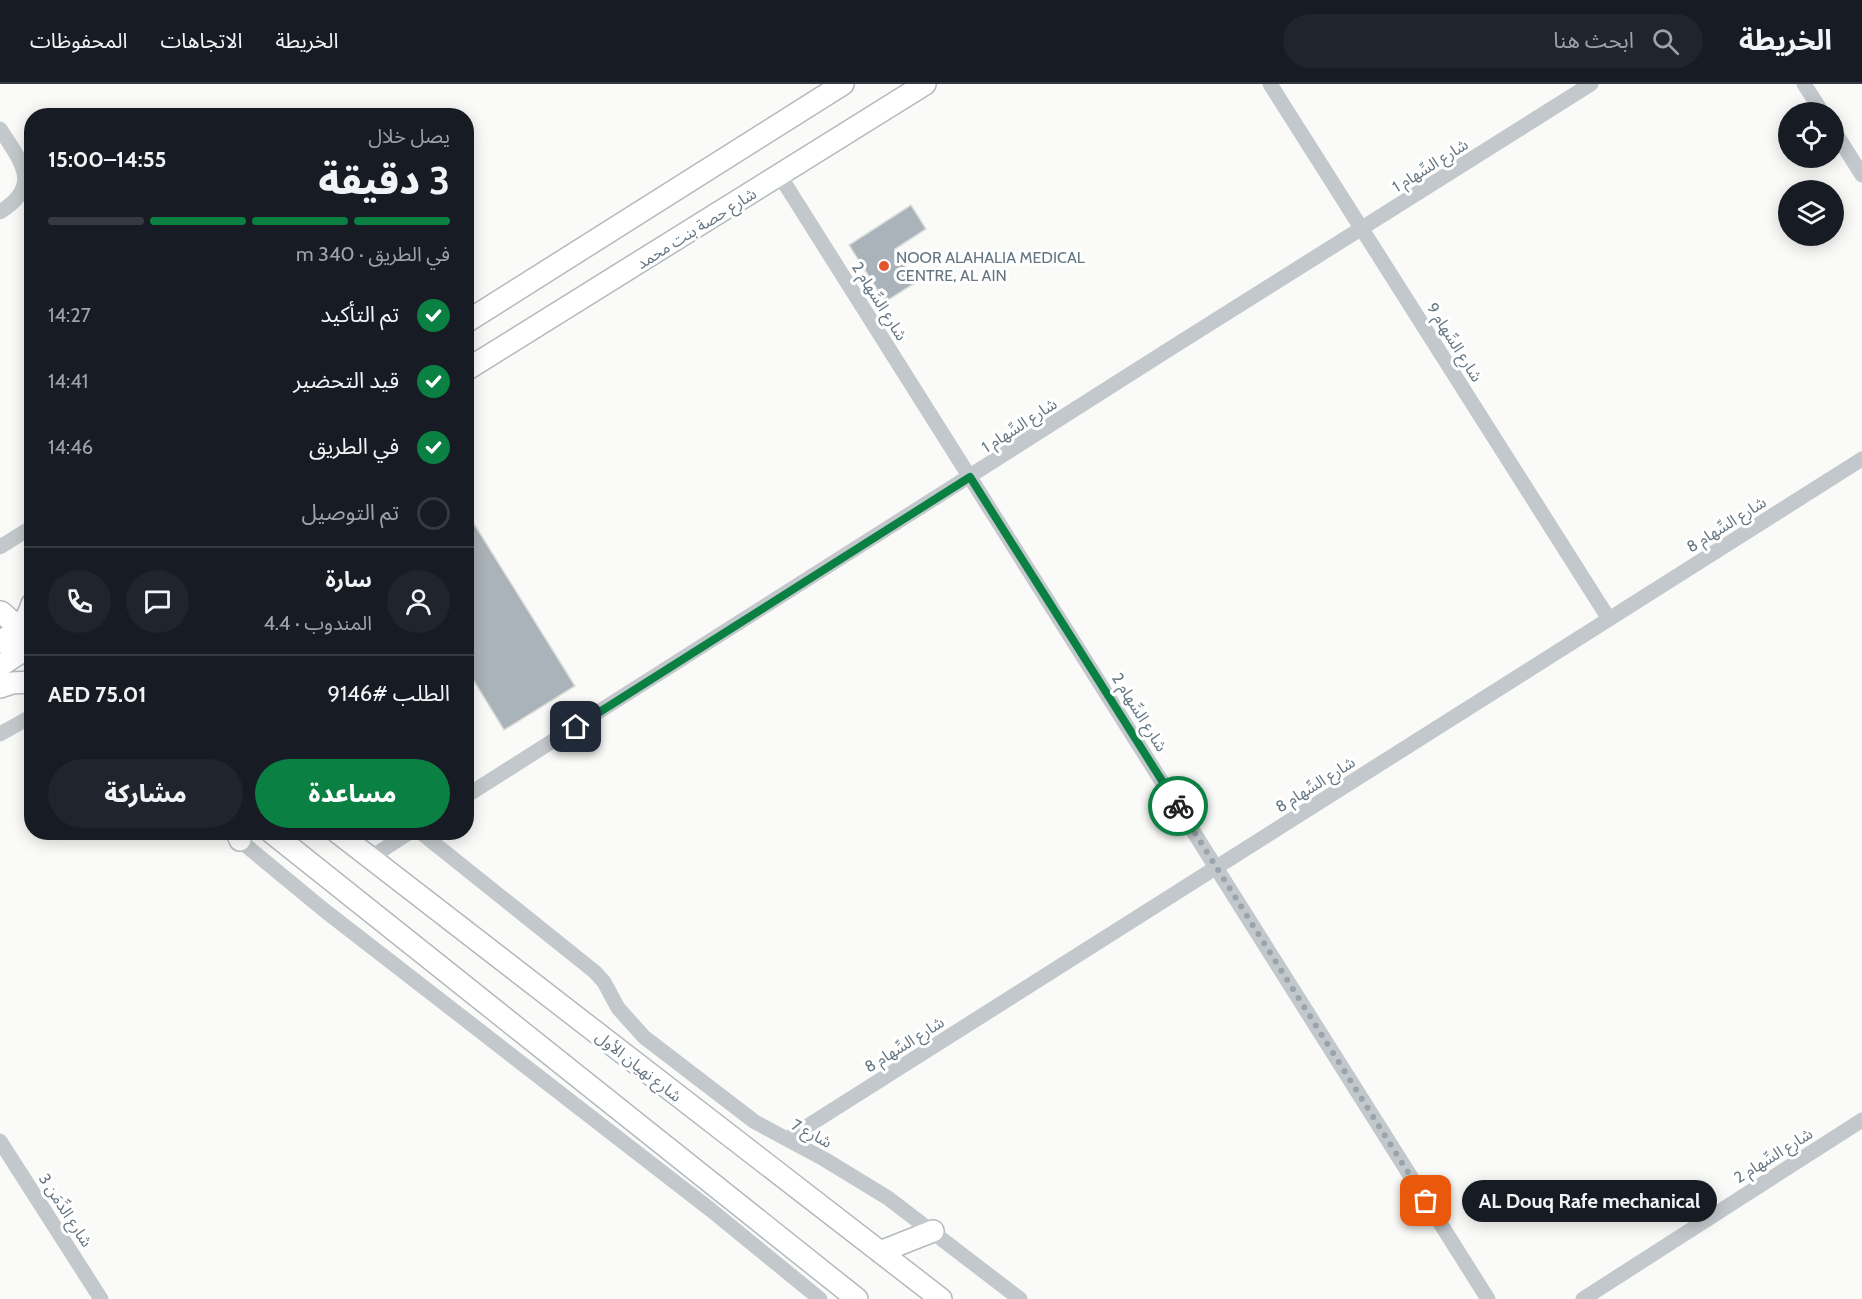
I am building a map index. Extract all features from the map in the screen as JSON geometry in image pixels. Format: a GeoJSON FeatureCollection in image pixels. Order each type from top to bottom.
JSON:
{"type":"FeatureCollection","features":[{"type":"Feature","properties":{"kind":"main road"},"geometry":{"type":"LineString","coordinates":[[474,317],[843,84]]}},
{"type":"Feature","properties":{"kind":"main road","name":"شارع حصة بنت محمد"},"geometry":{"type":"LineString","coordinates":[[474,365],[925,84]]}},
{"type":"Feature","properties":{"kind":"main road"},"geometry":{"type":"LineString","coordinates":[[24,597],[1,612],[24,632]]}},
{"type":"Feature","properties":{"kind":"main road"},"geometry":{"type":"LineString","coordinates":[[0,642],[24,633]]}},
{"type":"Feature","properties":{"kind":"main road"},"geometry":{"type":"LineString","coordinates":[[0,666],[24,650]]}},
{"type":"Feature","properties":{"kind":"main road"},"geometry":{"type":"LineString","coordinates":[[0,687],[24,682]]}},
{"type":"Feature","properties":{"kind":"main road"},"geometry":{"type":"LineString","coordinates":[[281,840],[857,1299]]}},
{"type":"Feature","properties":{"kind":"main road","name":"شارع نهيان الأول"},"geometry":{"type":"LineString","coordinates":[[347,840],[941,1299]]}},
{"type":"Feature","properties":{"kind":"main road"},"geometry":{"type":"LineString","coordinates":[[880,1252],[933,1231]]}},
{"type":"Feature","properties":{"kind":"street","name":"شارع السِّهام 9"},"geometry":{"type":"LineString","coordinates":[[1270,84],[1609,619]]}},
{"type":"Feature","properties":{"kind":"street","name":"شارع السِّهام 1"},"geometry":{"type":"LineString","coordinates":[[474,791],[1591,84]]}},
{"type":"Feature","properties":{"kind":"street"},"geometry":{"type":"LineString","coordinates":[[1804,84],[1816,102]]}},
{"type":"Feature","properties":{"kind":"street"},"geometry":{"type":"LineString","coordinates":[[0,129],[23,168],[24,187],[14,203],[0,212]]}},
{"type":"Feature","properties":{"kind":"street"},"geometry":{"type":"LineString","coordinates":[[1844,146],[1862,175]]}},
{"type":"Feature","properties":{"kind":"street","name":"شارع السِّهام 2"},"geometry":{"type":"LineString","coordinates":[[780,176],[1488,1299]]}},
{"type":"Feature","properties":{"kind":"street","name":"شارع السِّهام 8"},"geometry":{"type":"LineString","coordinates":[[787,1139],[1862,459]]}},
{"type":"Feature","properties":{"kind":"street"},"geometry":{"type":"LineString","coordinates":[[0,547],[24,532]]}},
{"type":"Feature","properties":{"kind":"street"},"geometry":{"type":"LineString","coordinates":[[0,734],[24,720]]}},
{"type":"Feature","properties":{"kind":"street"},"geometry":{"type":"LineString","coordinates":[[241,840],[324,910],[711,1210],[820,1299]]}},
{"type":"Feature","properties":{"kind":"street"},"geometry":{"type":"LineString","coordinates":[[370,858],[398,840]]}},
{"type":"Feature","properties":{"kind":"street","name":"شارع 7"},"geometry":{"type":"LineString","coordinates":[[430,840],[587,964],[604,982],[618,1008],[644,1037],[756,1122],[859,1179],[933,1231],[1020,1299]]}},
{"type":"Feature","properties":{"kind":"street","name":"شارع السِّهام 2"},"geometry":{"type":"LineString","coordinates":[[1583,1299],[1862,1120]]}},
{"type":"Feature","properties":{"kind":"street","name":"شارع الدِّمَن 3"},"geometry":{"type":"LineString","coordinates":[[0,1141],[101,1299]]}},
{"type":"Feature","properties":{"kind":"building","name":"NOOR ALAHALIA MEDICAL CENTRE, AL AIN"},"geometry":{"type":"Polygon","coordinates":[[[911,205],[926,229],[895,249],[915,283],[885,302],[849,245],[911,205]]]}},
{"type":"Feature","properties":{"kind":"building"},"geometry":{"type":"Polygon","coordinates":[[[474,524],[575,686],[504,730],[474,681],[474,524]]]}},
{"type":"Feature","properties":{"kind":"way so far"},"geometry":{"type":"LineString","coordinates":[[1178,806],[1426,1201]]}},
{"type":"Feature","properties":{"kind":"place","name":"NOOR ALAHALIA MEDICAL CENTRE, AL AIN"},"geometry":{"type":"Point","coordinates":[884,266]}},
{"type":"Feature","properties":{"kind":"place","name":"AL Douq Rafe mechanical"},"geometry":{"type":"Point","coordinates":[1426,1201]}},
{"type":"Feature","properties":{"kind":"route"},"geometry":{"type":"LineString","coordinates":[[576,727],[970,477],[1178,806]]}}]}
